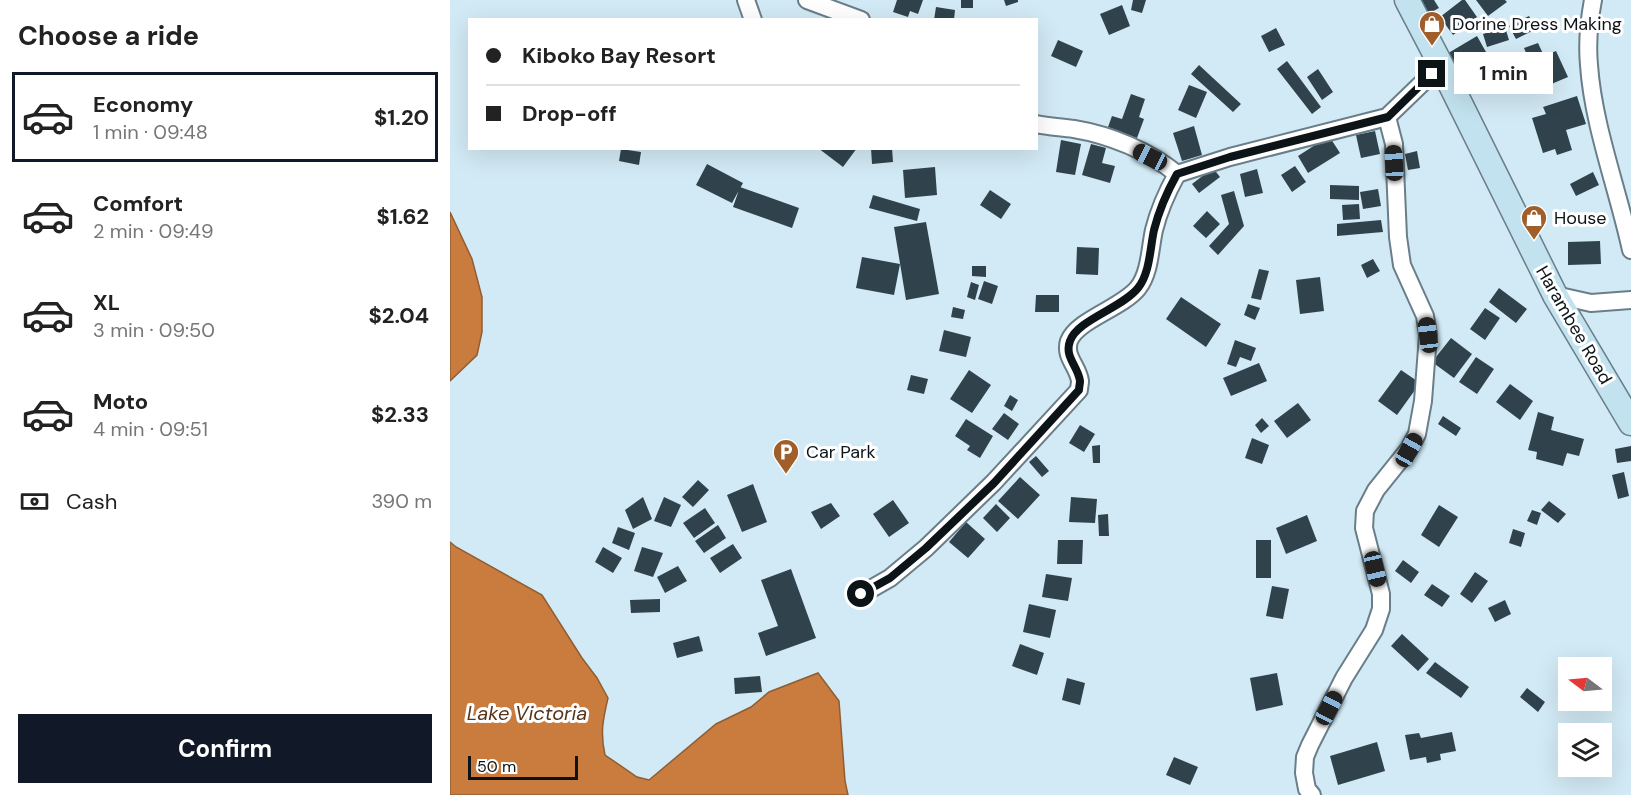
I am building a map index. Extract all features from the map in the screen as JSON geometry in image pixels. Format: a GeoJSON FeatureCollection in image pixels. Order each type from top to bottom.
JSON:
{"type":"FeatureCollection","features":[{"type":"Feature","properties":{"kind":"main road","name":"Harambee Road"},"geometry":{"type":"LineString","coordinates":[[1407,0],[1555,295],[1631,423]]}},
{"type":"Feature","properties":{"kind":"street"},"geometry":{"type":"LineString","coordinates":[[746,0],[752,18]]}},
{"type":"Feature","properties":{"kind":"street"},"geometry":{"type":"LineString","coordinates":[[807,0],[856,18]]}},
{"type":"Feature","properties":{"kind":"street"},"geometry":{"type":"LineString","coordinates":[[1593,0],[1589,21],[1589,64],[1597,117],[1631,250]]}},
{"type":"Feature","properties":{"kind":"street"},"geometry":{"type":"LineString","coordinates":[[861,594],[890,578],[926,548],[994,483],[1079,390],[1080,380],[1068,355],[1069,342],[1076,330],[1124,300],[1137,289],[1144,278],[1155,227],[1166,192],[1177,174],[1230,157],[1388,117],[1441,65]]}},
{"type":"Feature","properties":{"kind":"street"},"geometry":{"type":"LineString","coordinates":[[1312,795],[1307,789],[1304,773],[1305,757],[1344,678],[1374,630],[1381,609],[1381,594],[1364,528],[1365,511],[1376,490],[1409,450],[1417,434],[1423,401],[1428,335],[1425,316],[1402,265],[1398,237],[1394,144],[1388,117]]}},
{"type":"Feature","properties":{"kind":"street"},"geometry":{"type":"LineString","coordinates":[[1038,124],[1102,135],[1165,164],[1177,174]]}},
{"type":"Feature","properties":{"kind":"street"},"geometry":{"type":"LineString","coordinates":[[1555,295],[1591,303],[1631,300]]}},
{"type":"Feature","properties":{"kind":"water"},"geometry":{"type":"Polygon","coordinates":[[[450,212],[472,259],[482,297],[482,332],[477,355],[450,381],[450,212]]]}},
{"type":"Feature","properties":{"kind":"water","name":"Lake Victoria"},"geometry":{"type":"Polygon","coordinates":[[[450,542],[542,595],[608,698],[603,726],[605,755],[637,777],[649,780],[716,724],[751,707],[769,692],[818,673],[839,701],[848,795],[450,795],[450,542]]]}},
{"type":"Feature","properties":{"kind":"building"},"geometry":{"type":"Polygon","coordinates":[[[897,0],[923,0],[918,14],[910,11],[908,17],[893,12],[897,0]]]}},
{"type":"Feature","properties":{"kind":"building"},"geometry":{"type":"Polygon","coordinates":[[[961,0],[973,0],[973,8],[961,8],[961,0]]]}},
{"type":"Feature","properties":{"kind":"building"},"geometry":{"type":"Polygon","coordinates":[[[1004,0],[1018,0],[1018,2],[1006,6],[1004,0]]]}},
{"type":"Feature","properties":{"kind":"building"},"geometry":{"type":"Polygon","coordinates":[[[1133,0],[1146,0],[1142,13],[1131,10],[1133,0]]]}},
{"type":"Feature","properties":{"kind":"building"},"geometry":{"type":"Polygon","coordinates":[[[1421,0],[1434,0],[1439,8],[1428,14],[1421,0]]]}},
{"type":"Feature","properties":{"kind":"building"},"geometry":{"type":"Polygon","coordinates":[[[1465,0],[1477,17],[1453,35],[1440,17],[1465,0]]]}},
{"type":"Feature","properties":{"kind":"building"},"geometry":{"type":"Polygon","coordinates":[[[1476,0],[1505,0],[1507,2],[1488,16],[1476,0]]]}},
{"type":"Feature","properties":{"kind":"building"},"geometry":{"type":"Polygon","coordinates":[[[1122,5],[1130,26],[1109,35],[1100,14],[1122,5]]]}},
{"type":"Feature","properties":{"kind":"building"},"geometry":{"type":"Polygon","coordinates":[[[936,7],[955,10],[954,18],[934,18],[936,7]]]}},
{"type":"Feature","properties":{"kind":"building"},"geometry":{"type":"Polygon","coordinates":[[[1529,16],[1536,29],[1516,39],[1509,26],[1529,16]]]}},
{"type":"Feature","properties":{"kind":"building"},"geometry":{"type":"Polygon","coordinates":[[[1505,27],[1509,40],[1487,47],[1483,34],[1505,27]]]}},
{"type":"Feature","properties":{"kind":"building"},"geometry":{"type":"Polygon","coordinates":[[[1276,28],[1285,45],[1269,52],[1261,36],[1276,28]]]}},
{"type":"Feature","properties":{"kind":"building"},"geometry":{"type":"Polygon","coordinates":[[[1477,36],[1486,52],[1454,71],[1445,55],[1477,36]]]}},
{"type":"Feature","properties":{"kind":"building"},"geometry":{"type":"Polygon","coordinates":[[[1058,40],[1083,51],[1076,67],[1051,56],[1058,40]]]}},
{"type":"Feature","properties":{"kind":"building"},"geometry":{"type":"Polygon","coordinates":[[[1538,43],[1544,56],[1556,51],[1568,77],[1530,93],[1518,65],[1529,60],[1524,48],[1538,43]]]}},
{"type":"Feature","properties":{"kind":"building"},"geometry":{"type":"Polygon","coordinates":[[[1287,61],[1321,107],[1312,114],[1277,69],[1287,61]]]}},
{"type":"Feature","properties":{"kind":"building"},"geometry":{"type":"Polygon","coordinates":[[[1199,65],[1241,104],[1233,112],[1191,74],[1199,65]]]}},
{"type":"Feature","properties":{"kind":"building"},"geometry":{"type":"Polygon","coordinates":[[[1318,69],[1333,92],[1322,100],[1307,77],[1318,69]]]}},
{"type":"Feature","properties":{"kind":"building"},"geometry":{"type":"Polygon","coordinates":[[[1189,85],[1207,92],[1196,118],[1178,110],[1189,85]]]}},
{"type":"Feature","properties":{"kind":"building"},"geometry":{"type":"Polygon","coordinates":[[[1131,94],[1145,99],[1139,117],[1144,119],[1137,138],[1108,127],[1112,116],[1122,119],[1131,94]]]}},
{"type":"Feature","properties":{"kind":"building"},"geometry":{"type":"Polygon","coordinates":[[[1577,96],[1586,124],[1566,130],[1572,150],[1557,155],[1555,149],[1543,153],[1532,118],[1546,114],[1543,107],[1577,96]]]}},
{"type":"Feature","properties":{"kind":"building"},"geometry":{"type":"Polygon","coordinates":[[[1194,126],[1202,155],[1182,161],[1173,133],[1194,126]]]}},
{"type":"Feature","properties":{"kind":"building"},"geometry":{"type":"Polygon","coordinates":[[[1375,131],[1380,154],[1361,158],[1356,135],[1375,131]]]}},
{"type":"Feature","properties":{"kind":"building"},"geometry":{"type":"Polygon","coordinates":[[[1329,136],[1340,153],[1308,173],[1298,156],[1329,136]]]}},
{"type":"Feature","properties":{"kind":"building"},"geometry":{"type":"Polygon","coordinates":[[[1061,140],[1081,144],[1075,175],[1056,172],[1061,140]]]}},
{"type":"Feature","properties":{"kind":"building"},"geometry":{"type":"Polygon","coordinates":[[[1091,144],[1106,148],[1102,163],[1115,166],[1110,183],[1082,175],[1091,144]]]}},
{"type":"Feature","properties":{"kind":"building"},"geometry":{"type":"Polygon","coordinates":[[[621,150],[641,152],[639,165],[619,161],[621,150]]]}},
{"type":"Feature","properties":{"kind":"building"},"geometry":{"type":"Polygon","coordinates":[[[821,150],[856,150],[843,167],[821,150]]]}},
{"type":"Feature","properties":{"kind":"building"},"geometry":{"type":"Polygon","coordinates":[[[871,150],[892,150],[893,162],[872,164],[871,150]]]}},
{"type":"Feature","properties":{"kind":"building"},"geometry":{"type":"Polygon","coordinates":[[[1417,151],[1420,168],[1408,170],[1405,154],[1417,151]]]}},
{"type":"Feature","properties":{"kind":"building"},"geometry":{"type":"Polygon","coordinates":[[[707,164],[743,183],[732,203],[696,185],[707,164]]]}},
{"type":"Feature","properties":{"kind":"building"},"geometry":{"type":"Polygon","coordinates":[[[1295,166],[1306,182],[1292,192],[1281,175],[1295,166]]]}},
{"type":"Feature","properties":{"kind":"building"},"geometry":{"type":"Polygon","coordinates":[[[935,167],[937,195],[905,198],[903,170],[935,167]]]}},
{"type":"Feature","properties":{"kind":"building"},"geometry":{"type":"Polygon","coordinates":[[[1213,168],[1220,177],[1199,193],[1192,184],[1213,168]]]}},
{"type":"Feature","properties":{"kind":"building"},"geometry":{"type":"Polygon","coordinates":[[[1257,169],[1263,193],[1245,197],[1240,174],[1257,169]]]}},
{"type":"Feature","properties":{"kind":"building"},"geometry":{"type":"Polygon","coordinates":[[[1593,172],[1599,185],[1576,196],[1570,184],[1593,172]]]}},
{"type":"Feature","properties":{"kind":"building"},"geometry":{"type":"Polygon","coordinates":[[[1330,185],[1359,186],[1359,200],[1330,199],[1330,185]]]}},
{"type":"Feature","properties":{"kind":"building"},"geometry":{"type":"Polygon","coordinates":[[[740,187],[799,208],[792,228],[733,207],[740,187]]]}},
{"type":"Feature","properties":{"kind":"building"},"geometry":{"type":"Polygon","coordinates":[[[1378,189],[1381,206],[1363,209],[1360,192],[1378,189]]]}},
{"type":"Feature","properties":{"kind":"building"},"geometry":{"type":"Polygon","coordinates":[[[990,190],[1011,204],[1001,219],[980,205],[990,190]]]}},
{"type":"Feature","properties":{"kind":"building"},"geometry":{"type":"Polygon","coordinates":[[[1234,191],[1244,226],[1218,255],[1209,246],[1229,224],[1221,195],[1234,191]]]}},
{"type":"Feature","properties":{"kind":"building"},"geometry":{"type":"Polygon","coordinates":[[[873,195],[920,209],[917,221],[869,208],[873,195]]]}},
{"type":"Feature","properties":{"kind":"building"},"geometry":{"type":"Polygon","coordinates":[[[1359,204],[1360,219],[1343,220],[1342,205],[1359,204]]]}},
{"type":"Feature","properties":{"kind":"building"},"geometry":{"type":"Polygon","coordinates":[[[1207,211],[1220,224],[1206,238],[1193,226],[1207,211]]]}},
{"type":"Feature","properties":{"kind":"building"},"geometry":{"type":"Polygon","coordinates":[[[1381,220],[1383,232],[1337,236],[1337,224],[1381,220]]]}},
{"type":"Feature","properties":{"kind":"building"},"geometry":{"type":"Polygon","coordinates":[[[926,222],[939,294],[906,300],[894,227],[926,222]]]}},
{"type":"Feature","properties":{"kind":"building"},"geometry":{"type":"Polygon","coordinates":[[[1600,241],[1601,264],[1568,265],[1568,242],[1600,241]]]}},
{"type":"Feature","properties":{"kind":"building"},"geometry":{"type":"Polygon","coordinates":[[[1077,247],[1099,248],[1098,275],[1076,274],[1077,247]]]}},
{"type":"Feature","properties":{"kind":"building"},"geometry":{"type":"Polygon","coordinates":[[[862,257],[900,264],[894,295],[856,288],[862,257]]]}},
{"type":"Feature","properties":{"kind":"building"},"geometry":{"type":"Polygon","coordinates":[[[1373,259],[1380,271],[1367,278],[1361,265],[1373,259]]]}},
{"type":"Feature","properties":{"kind":"building"},"geometry":{"type":"Polygon","coordinates":[[[972,266],[986,266],[986,277],[972,276],[972,266]]]}},
{"type":"Feature","properties":{"kind":"building"},"geometry":{"type":"Polygon","coordinates":[[[1259,269],[1269,271],[1261,300],[1251,298],[1259,269]]]}},
{"type":"Feature","properties":{"kind":"building"},"geometry":{"type":"Polygon","coordinates":[[[1320,277],[1324,311],[1300,314],[1296,280],[1320,277]]]}},
{"type":"Feature","properties":{"kind":"building"},"geometry":{"type":"Polygon","coordinates":[[[984,281],[998,286],[992,304],[978,299],[984,281]]]}},
{"type":"Feature","properties":{"kind":"building"},"geometry":{"type":"Polygon","coordinates":[[[971,282],[979,285],[975,300],[967,297],[971,282]]]}},
{"type":"Feature","properties":{"kind":"building"},"geometry":{"type":"Polygon","coordinates":[[[1499,288],[1527,309],[1516,323],[1489,302],[1499,288]]]}},
{"type":"Feature","properties":{"kind":"building"},"geometry":{"type":"Polygon","coordinates":[[[1036,295],[1059,295],[1059,312],[1035,312],[1036,295]]]}},
{"type":"Feature","properties":{"kind":"building"},"geometry":{"type":"Polygon","coordinates":[[[1181,297],[1221,324],[1206,347],[1166,319],[1181,297]]]}},
{"type":"Feature","properties":{"kind":"building"},"geometry":{"type":"Polygon","coordinates":[[[1248,304],[1260,308],[1255,320],[1244,315],[1248,304]]]}},
{"type":"Feature","properties":{"kind":"building"},"geometry":{"type":"Polygon","coordinates":[[[953,307],[965,310],[963,319],[951,317],[953,307]]]}},
{"type":"Feature","properties":{"kind":"building"},"geometry":{"type":"Polygon","coordinates":[[[1485,308],[1500,318],[1485,340],[1470,329],[1485,308]]]}},
{"type":"Feature","properties":{"kind":"building"},"geometry":{"type":"Polygon","coordinates":[[[944,330],[971,337],[966,357],[939,351],[944,330]]]}},
{"type":"Feature","properties":{"kind":"building"},"geometry":{"type":"Polygon","coordinates":[[[1451,338],[1472,354],[1454,378],[1432,362],[1451,338]]]}},
{"type":"Feature","properties":{"kind":"building"},"geometry":{"type":"Polygon","coordinates":[[[1235,340],[1256,348],[1251,361],[1240,357],[1236,367],[1227,364],[1235,340]]]}},
{"type":"Feature","properties":{"kind":"building"},"geometry":{"type":"Polygon","coordinates":[[[1476,357],[1494,369],[1477,394],[1459,382],[1476,357]]]}},
{"type":"Feature","properties":{"kind":"building"},"geometry":{"type":"Polygon","coordinates":[[[1259,363],[1267,381],[1231,396],[1223,378],[1259,363]]]}},
{"type":"Feature","properties":{"kind":"building"},"geometry":{"type":"Polygon","coordinates":[[[969,370],[991,385],[972,413],[950,399],[969,370]]]}},
{"type":"Feature","properties":{"kind":"building"},"geometry":{"type":"Polygon","coordinates":[[[1401,370],[1420,383],[1397,415],[1378,401],[1401,370]]]}},
{"type":"Feature","properties":{"kind":"building"},"geometry":{"type":"Polygon","coordinates":[[[911,375],[928,379],[924,394],[907,390],[911,375]]]}},
{"type":"Feature","properties":{"kind":"building"},"geometry":{"type":"Polygon","coordinates":[[[1510,384],[1533,401],[1520,420],[1496,402],[1510,384]]]}},
{"type":"Feature","properties":{"kind":"building"},"geometry":{"type":"Polygon","coordinates":[[[1010,395],[1018,400],[1012,411],[1004,406],[1010,395]]]}},
{"type":"Feature","properties":{"kind":"building"},"geometry":{"type":"Polygon","coordinates":[[[1298,403],[1311,420],[1287,438],[1274,421],[1298,403]]]}},
{"type":"Feature","properties":{"kind":"building"},"geometry":{"type":"Polygon","coordinates":[[[1538,412],[1554,417],[1551,430],[1584,439],[1579,456],[1567,453],[1563,466],[1536,459],[1537,452],[1528,450],[1538,412]]]}},
{"type":"Feature","properties":{"kind":"building"},"geometry":{"type":"Polygon","coordinates":[[[1004,413],[1019,424],[1008,440],[992,429],[1004,413]]]}},
{"type":"Feature","properties":{"kind":"building"},"geometry":{"type":"Polygon","coordinates":[[[1443,416],[1461,428],[1456,436],[1438,424],[1443,416]]]}},
{"type":"Feature","properties":{"kind":"building"},"geometry":{"type":"Polygon","coordinates":[[[1262,418],[1269,426],[1261,433],[1255,425],[1262,418]]]}},
{"type":"Feature","properties":{"kind":"building"},"geometry":{"type":"Polygon","coordinates":[[[966,419],[993,436],[980,458],[967,450],[970,446],[955,436],[966,419]]]}},
{"type":"Feature","properties":{"kind":"building"},"geometry":{"type":"Polygon","coordinates":[[[1080,425],[1095,434],[1084,452],[1069,443],[1080,425]]]}},
{"type":"Feature","properties":{"kind":"building"},"geometry":{"type":"Polygon","coordinates":[[[1252,438],[1269,445],[1262,464],[1245,458],[1252,438]]]}},
{"type":"Feature","properties":{"kind":"building"},"geometry":{"type":"Polygon","coordinates":[[[1100,445],[1100,463],[1093,463],[1092,446],[1100,445]]]}},
{"type":"Feature","properties":{"kind":"building"},"geometry":{"type":"Polygon","coordinates":[[[1631,446],[1631,461],[1617,463],[1615,449],[1631,446]]]}},
{"type":"Feature","properties":{"kind":"building"},"geometry":{"type":"Polygon","coordinates":[[[1036,456],[1049,471],[1042,477],[1029,462],[1036,456]]]}},
{"type":"Feature","properties":{"kind":"building"},"geometry":{"type":"Polygon","coordinates":[[[1624,472],[1629,496],[1618,499],[1612,475],[1624,472]]]}},
{"type":"Feature","properties":{"kind":"building"},"geometry":{"type":"Polygon","coordinates":[[[1020,477],[1040,495],[1018,519],[998,501],[1020,477]]]}},
{"type":"Feature","properties":{"kind":"building"},"geometry":{"type":"Polygon","coordinates":[[[698,480],[709,490],[693,507],[682,497],[698,480]]]}},
{"type":"Feature","properties":{"kind":"building"},"geometry":{"type":"Polygon","coordinates":[[[753,484],[767,522],[742,532],[727,495],[753,484]]]}},
{"type":"Feature","properties":{"kind":"building"},"geometry":{"type":"Polygon","coordinates":[[[643,497],[652,519],[633,529],[625,510],[643,497]]]}},
{"type":"Feature","properties":{"kind":"building"},"geometry":{"type":"Polygon","coordinates":[[[664,497],[681,505],[671,527],[654,521],[664,497]]]}},
{"type":"Feature","properties":{"kind":"building"},"geometry":{"type":"Polygon","coordinates":[[[1071,497],[1097,499],[1095,523],[1069,522],[1071,497]]]}},
{"type":"Feature","properties":{"kind":"building"},"geometry":{"type":"Polygon","coordinates":[[[893,500],[909,523],[889,537],[873,514],[893,500]]]}},
{"type":"Feature","properties":{"kind":"building"},"geometry":{"type":"Polygon","coordinates":[[[1549,501],[1566,514],[1558,523],[1541,510],[1549,501]]]}},
{"type":"Feature","properties":{"kind":"building"},"geometry":{"type":"Polygon","coordinates":[[[831,503],[840,516],[821,529],[811,512],[831,503]]]}},
{"type":"Feature","properties":{"kind":"building"},"geometry":{"type":"Polygon","coordinates":[[[996,504],[1010,518],[997,532],[983,518],[996,504]]]}},
{"type":"Feature","properties":{"kind":"building"},"geometry":{"type":"Polygon","coordinates":[[[1439,505],[1458,517],[1439,547],[1421,535],[1439,505]]]}},
{"type":"Feature","properties":{"kind":"building"},"geometry":{"type":"Polygon","coordinates":[[[705,508],[715,523],[694,538],[683,523],[705,508]]]}},
{"type":"Feature","properties":{"kind":"building"},"geometry":{"type":"Polygon","coordinates":[[[1532,510],[1541,513],[1537,525],[1527,521],[1532,510]]]}},
{"type":"Feature","properties":{"kind":"building"},"geometry":{"type":"Polygon","coordinates":[[[1108,514],[1109,536],[1099,536],[1098,515],[1108,514]]]}},
{"type":"Feature","properties":{"kind":"building"},"geometry":{"type":"Polygon","coordinates":[[[1307,515],[1317,541],[1286,554],[1276,528],[1307,515]]]}},
{"type":"Feature","properties":{"kind":"building"},"geometry":{"type":"Polygon","coordinates":[[[966,522],[985,539],[968,558],[949,542],[966,522]]]}},
{"type":"Feature","properties":{"kind":"building"},"geometry":{"type":"Polygon","coordinates":[[[718,525],[726,538],[704,553],[695,541],[718,525]]]}},
{"type":"Feature","properties":{"kind":"building"},"geometry":{"type":"Polygon","coordinates":[[[618,527],[635,533],[629,550],[612,543],[618,527]]]}},
{"type":"Feature","properties":{"kind":"building"},"geometry":{"type":"Polygon","coordinates":[[[1513,529],[1525,533],[1521,547],[1509,543],[1513,529]]]}},
{"type":"Feature","properties":{"kind":"building"},"geometry":{"type":"Polygon","coordinates":[[[1058,540],[1083,540],[1082,564],[1057,564],[1058,540]]]}},
{"type":"Feature","properties":{"kind":"building"},"geometry":{"type":"Polygon","coordinates":[[[1256,540],[1271,540],[1271,578],[1256,578],[1256,540]]]}},
{"type":"Feature","properties":{"kind":"building"},"geometry":{"type":"Polygon","coordinates":[[[733,544],[742,558],[720,573],[710,558],[733,544]]]}},
{"type":"Feature","properties":{"kind":"building"},"geometry":{"type":"Polygon","coordinates":[[[603,547],[622,558],[613,573],[595,562],[603,547]]]}},
{"type":"Feature","properties":{"kind":"building"},"geometry":{"type":"Polygon","coordinates":[[[642,547],[663,553],[653,577],[634,571],[642,547]]]}},
{"type":"Feature","properties":{"kind":"building"},"geometry":{"type":"Polygon","coordinates":[[[1403,560],[1419,572],[1411,583],[1395,571],[1403,560]]]}},
{"type":"Feature","properties":{"kind":"building"},"geometry":{"type":"Polygon","coordinates":[[[678,566],[687,581],[665,593],[657,577],[678,566]]]}},
{"type":"Feature","properties":{"kind":"building"},"geometry":{"type":"Polygon","coordinates":[[[791,569],[816,638],[766,656],[758,633],[778,626],[761,580],[791,569]]]}},
{"type":"Feature","properties":{"kind":"building"},"geometry":{"type":"Polygon","coordinates":[[[1475,572],[1488,581],[1472,603],[1460,594],[1475,572]]]}},
{"type":"Feature","properties":{"kind":"building"},"geometry":{"type":"Polygon","coordinates":[[[1046,574],[1072,578],[1068,601],[1042,597],[1046,574]]]}},
{"type":"Feature","properties":{"kind":"building"},"geometry":{"type":"Polygon","coordinates":[[[1432,584],[1450,596],[1442,607],[1424,595],[1432,584]]]}},
{"type":"Feature","properties":{"kind":"building"},"geometry":{"type":"Polygon","coordinates":[[[1272,586],[1289,589],[1283,619],[1266,616],[1272,586]]]}},
{"type":"Feature","properties":{"kind":"building"},"geometry":{"type":"Polygon","coordinates":[[[660,599],[660,612],[631,613],[630,600],[660,599]]]}},
{"type":"Feature","properties":{"kind":"building"},"geometry":{"type":"Polygon","coordinates":[[[1505,600],[1511,614],[1495,622],[1488,608],[1505,600]]]}},
{"type":"Feature","properties":{"kind":"building"},"geometry":{"type":"Polygon","coordinates":[[[1029,604],[1056,610],[1050,638],[1023,632],[1029,604]]]}},
{"type":"Feature","properties":{"kind":"building"},"geometry":{"type":"Polygon","coordinates":[[[1402,634],[1429,659],[1418,671],[1391,646],[1402,634]]]}},
{"type":"Feature","properties":{"kind":"building"},"geometry":{"type":"Polygon","coordinates":[[[699,636],[703,651],[677,658],[673,643],[699,636]]]}},
{"type":"Feature","properties":{"kind":"building"},"geometry":{"type":"Polygon","coordinates":[[[1020,644],[1044,653],[1037,675],[1012,666],[1020,644]]]}},
{"type":"Feature","properties":{"kind":"building"},"geometry":{"type":"Polygon","coordinates":[[[1435,662],[1469,687],[1461,698],[1426,673],[1435,662]]]}},
{"type":"Feature","properties":{"kind":"building"},"geometry":{"type":"Polygon","coordinates":[[[1277,673],[1283,705],[1256,711],[1250,678],[1277,673]]]}},
{"type":"Feature","properties":{"kind":"building"},"geometry":{"type":"Polygon","coordinates":[[[760,676],[762,692],[735,694],[734,678],[760,676]]]}},
{"type":"Feature","properties":{"kind":"building"},"geometry":{"type":"Polygon","coordinates":[[[1067,678],[1085,683],[1080,705],[1062,700],[1067,678]]]}},
{"type":"Feature","properties":{"kind":"building"},"geometry":{"type":"Polygon","coordinates":[[[1527,688],[1545,702],[1538,712],[1520,697],[1527,688]]]}},
{"type":"Feature","properties":{"kind":"building"},"geometry":{"type":"Polygon","coordinates":[[[1452,732],[1456,751],[1440,754],[1441,760],[1427,763],[1426,757],[1410,760],[1405,735],[1419,733],[1421,738],[1452,732]]]}},
{"type":"Feature","properties":{"kind":"building"},"geometry":{"type":"Polygon","coordinates":[[[1377,742],[1385,771],[1338,785],[1330,756],[1377,742]]]}},
{"type":"Feature","properties":{"kind":"building"},"geometry":{"type":"Polygon","coordinates":[[[1174,757],[1198,767],[1190,785],[1166,775],[1174,757]]]}},
{"type":"Feature","properties":{"kind":"place","name":"Dorine Dress Making"},"geometry":{"type":"Point","coordinates":[1432,47]}},
{"type":"Feature","properties":{"kind":"place","name":"House"},"geometry":{"type":"Point","coordinates":[1534,241]}},
{"type":"Feature","properties":{"kind":"place","name":"Car Park"},"geometry":{"type":"Point","coordinates":[786,475]}},
{"type":"Feature","properties":{"kind":"route"},"geometry":{"type":"LineString","coordinates":[[861,594],[890,578],[926,548],[994,483],[1079,390],[1080,380],[1068,355],[1069,342],[1076,330],[1124,300],[1137,289],[1144,278],[1155,227],[1166,192],[1177,174],[1230,157],[1388,117],[1432,74]]}}]}
